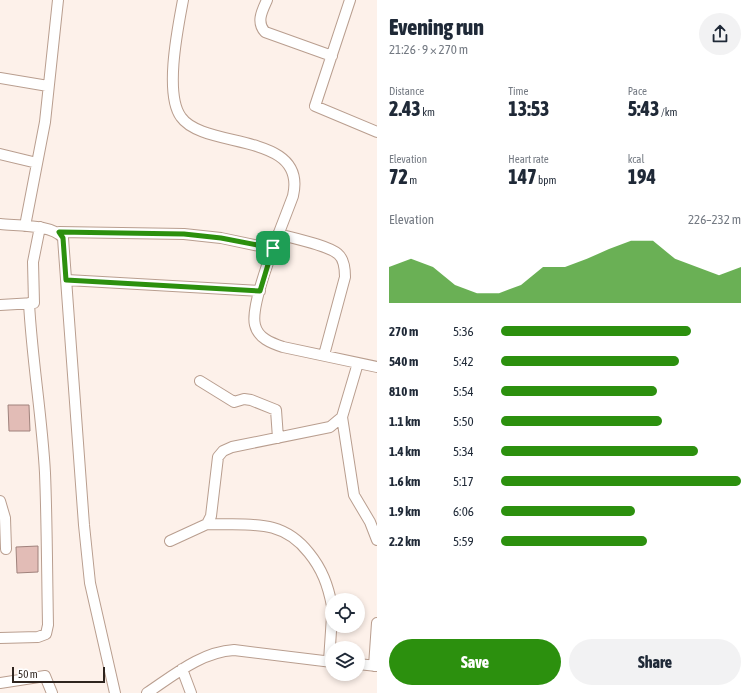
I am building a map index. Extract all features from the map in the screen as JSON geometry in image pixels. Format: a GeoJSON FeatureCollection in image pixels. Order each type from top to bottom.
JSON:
{"type":"FeatureCollection","features":[{"type":"Feature","properties":{"kind":"street"},"geometry":{"type":"LineString","coordinates":[[25,226],[45,122],[58,0]]}},
{"type":"Feature","properties":{"kind":"street"},"geometry":{"type":"LineString","coordinates":[[183,0],[173,54],[175,104],[180,117],[192,128],[273,152],[287,163],[294,176],[295,187],[273,248],[260,291],[254,318],[255,326],[260,335],[270,342],[282,347],[377,367]]}},
{"type":"Feature","properties":{"kind":"street"},"geometry":{"type":"LineString","coordinates":[[267,0],[259,20],[261,27],[265,32],[332,56]]}},
{"type":"Feature","properties":{"kind":"street"},"geometry":{"type":"LineString","coordinates":[[350,0],[315,106],[377,132]]}},
{"type":"Feature","properties":{"kind":"street"},"geometry":{"type":"LineString","coordinates":[[0,78],[48,86]]}},
{"type":"Feature","properties":{"kind":"street"},"geometry":{"type":"LineString","coordinates":[[0,154],[37,163]]}},
{"type":"Feature","properties":{"kind":"street"},"geometry":{"type":"LineString","coordinates":[[0,224],[40,227],[59,232],[184,234],[221,238],[273,248]]}},
{"type":"Feature","properties":{"kind":"street"},"geometry":{"type":"LineString","coordinates":[[0,305],[34,303],[33,262],[40,227]]}},
{"type":"Feature","properties":{"kind":"street"},"geometry":{"type":"LineString","coordinates":[[59,232],[63,238],[84,525],[90,584],[115,693]]}},
{"type":"Feature","properties":{"kind":"street"},"geometry":{"type":"LineString","coordinates":[[278,234],[330,249],[338,254],[342,259],[345,267],[345,277],[324,355]]}},
{"type":"Feature","properties":{"kind":"street"},"geometry":{"type":"LineString","coordinates":[[66,280],[260,291]]}},
{"type":"Feature","properties":{"kind":"street"},"geometry":{"type":"LineString","coordinates":[[0,638],[38,637],[46,634],[48,625],[45,472],[36,373],[31,337],[29,303]]}},
{"type":"Feature","properties":{"kind":"street"},"geometry":{"type":"LineString","coordinates":[[358,363],[342,417],[354,495],[370,522],[377,540]]}},
{"type":"Feature","properties":{"kind":"street"},"geometry":{"type":"LineString","coordinates":[[200,381],[234,402],[244,399],[251,400],[276,410],[278,438]]}},
{"type":"Feature","properties":{"kind":"street"},"geometry":{"type":"LineString","coordinates":[[207,524],[211,516],[218,457],[223,451],[232,447],[330,427],[342,417]]}},
{"type":"Feature","properties":{"kind":"street"},"geometry":{"type":"LineString","coordinates":[[0,502],[5,518],[6,549]]}},
{"type":"Feature","properties":{"kind":"street"},"geometry":{"type":"LineString","coordinates":[[170,540],[207,524],[262,526],[280,529],[289,533],[300,542],[319,564],[329,593]]}},
{"type":"Feature","properties":{"kind":"street"},"geometry":{"type":"LineString","coordinates":[[365,665],[375,666],[377,623]]}},
{"type":"Feature","properties":{"kind":"street"},"geometry":{"type":"LineString","coordinates":[[148,693],[182,670],[208,655],[220,651],[234,650],[325,660]]}},
{"type":"Feature","properties":{"kind":"street"},"geometry":{"type":"LineString","coordinates":[[182,670],[191,693]]}},
{"type":"Feature","properties":{"kind":"street"},"geometry":{"type":"LineString","coordinates":[[0,683],[46,676],[52,693]]}},
{"type":"Feature","properties":{"kind":"building"},"geometry":{"type":"Polygon","coordinates":[[[8,405],[29,405],[30,431],[9,431],[8,405]]]}},
{"type":"Feature","properties":{"kind":"building"},"geometry":{"type":"Polygon","coordinates":[[[38,546],[38,572],[17,573],[16,547],[38,546]]]}},
{"type":"Feature","properties":{"kind":"route"},"geometry":{"type":"LineString","coordinates":[[59,232],[149,235],[184,234],[221,238],[273,248],[260,291],[66,280],[63,238],[59,232]]}}]}
